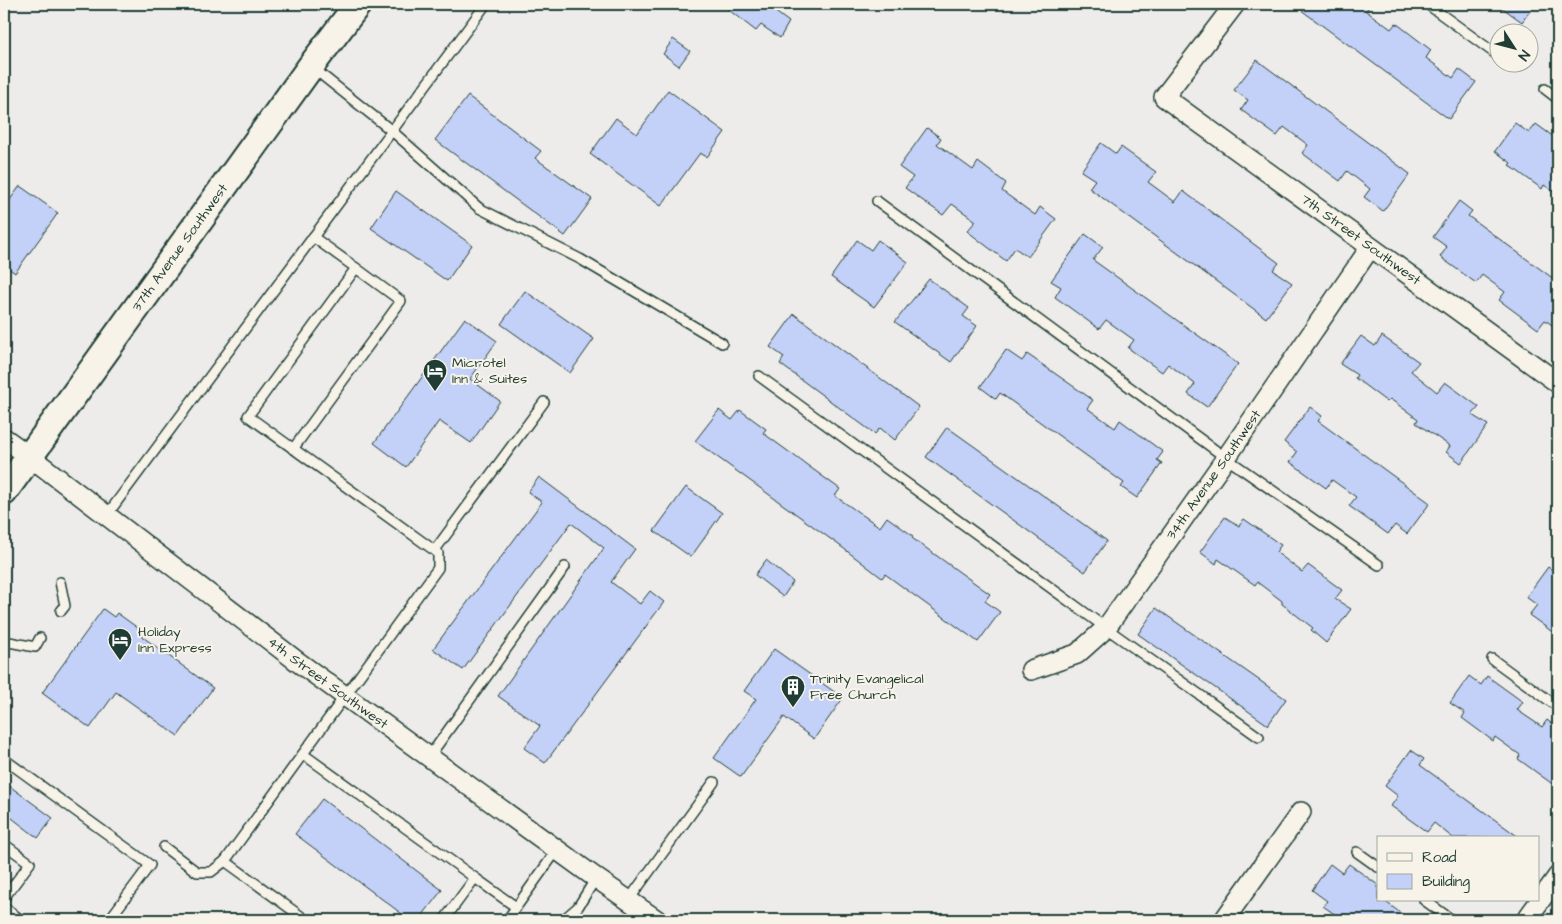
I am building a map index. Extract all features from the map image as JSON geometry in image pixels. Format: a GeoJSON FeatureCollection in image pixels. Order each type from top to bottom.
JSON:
{"type":"FeatureCollection","features":[{"type":"Feature","properties":{"kind":"main road","name":"37th Avenue Southwest"},"geometry":{"type":"LineString","coordinates":[[4,492],[311,66],[358,4]]}},
{"type":"Feature","properties":{"kind":"street","name":"7th Street Southwest"},"geometry":{"type":"LineString","coordinates":[[1235,4],[1164,97],[1558,383]]}},
{"type":"Feature","properties":{"kind":"street","name":"34th Avenue Southwest"},"geometry":{"type":"LineString","coordinates":[[1031,670],[1077,654],[1106,628],[1226,458],[1370,248]]}},
{"type":"Feature","properties":{"kind":"street","name":"4th Street Southwest"},"geometry":{"type":"LineString","coordinates":[[4,438],[298,662],[628,902],[657,920]]}},
{"type":"Feature","properties":{"kind":"street"},"geometry":{"type":"LineString","coordinates":[[1224,920],[1301,812]]}},
{"type":"Feature","properties":{"kind":"street"},"geometry":{"type":"LineString","coordinates":[[1540,901],[1558,876]]}},
{"type":"Feature","properties":{"kind":"street"},"geometry":{"type":"LineString","coordinates":[[1526,920],[1539,902]]}},
{"type":"Feature","properties":{"kind":"lane"},"geometry":{"type":"LineString","coordinates":[[107,515],[486,4]]}},
{"type":"Feature","properties":{"kind":"lane"},"geometry":{"type":"LineString","coordinates":[[1427,4],[1490,50]]}},
{"type":"Feature","properties":{"kind":"lane"},"geometry":{"type":"LineString","coordinates":[[311,66],[392,131],[478,208],[580,259],[722,343]]}},
{"type":"Feature","properties":{"kind":"lane"},"geometry":{"type":"LineString","coordinates":[[1544,89],[1558,99]]}},
{"type":"Feature","properties":{"kind":"lane"},"geometry":{"type":"LineString","coordinates":[[876,201],[1226,458],[1379,565]]}},
{"type":"Feature","properties":{"kind":"lane"},"geometry":{"type":"LineString","coordinates":[[293,449],[401,301],[314,237]]}},
{"type":"Feature","properties":{"kind":"lane"},"geometry":{"type":"LineString","coordinates":[[164,847],[197,872],[211,872],[225,861],[438,568],[438,553],[435,550],[248,416],[356,268]]}},
{"type":"Feature","properties":{"kind":"lane"},"geometry":{"type":"LineString","coordinates":[[759,376],[1258,737]]}},
{"type":"Feature","properties":{"kind":"lane"},"geometry":{"type":"LineString","coordinates":[[435,550],[544,402]]}},
{"type":"Feature","properties":{"kind":"lane"},"geometry":{"type":"LineString","coordinates":[[429,758],[565,567]]}},
{"type":"Feature","properties":{"kind":"lane"},"geometry":{"type":"LineString","coordinates":[[60,582],[65,606],[62,611]]}},
{"type":"Feature","properties":{"kind":"lane"},"geometry":{"type":"LineString","coordinates":[[4,641],[34,646],[40,638]]}},
{"type":"Feature","properties":{"kind":"lane"},"geometry":{"type":"LineString","coordinates":[[1492,659],[1558,708]]}},
{"type":"Feature","properties":{"kind":"lane"},"geometry":{"type":"LineString","coordinates":[[303,754],[516,907]]}},
{"type":"Feature","properties":{"kind":"lane"},"geometry":{"type":"LineString","coordinates":[[4,759],[150,865],[109,920]]}},
{"type":"Feature","properties":{"kind":"lane"},"geometry":{"type":"LineString","coordinates":[[628,902],[714,782]]}},
{"type":"Feature","properties":{"kind":"lane"},"geometry":{"type":"LineString","coordinates":[[4,844],[30,863],[4,898]]}},
{"type":"Feature","properties":{"kind":"lane"},"geometry":{"type":"LineString","coordinates":[[507,920],[557,850]]}},
{"type":"Feature","properties":{"kind":"lane"},"geometry":{"type":"LineString","coordinates":[[1357,852],[1377,866]]}},
{"type":"Feature","properties":{"kind":"lane"},"geometry":{"type":"LineString","coordinates":[[225,861],[306,920]]}},
{"type":"Feature","properties":{"kind":"lane"},"geometry":{"type":"LineString","coordinates":[[444,920],[475,878]]}},
{"type":"Feature","properties":{"kind":"lane"},"geometry":{"type":"LineString","coordinates":[[563,920],[578,908],[596,878]]}},
{"type":"Feature","properties":{"kind":"lane"},"geometry":{"type":"LineString","coordinates":[[1427,902],[1452,920]]}},
{"type":"Feature","properties":{"kind":"lane"},"geometry":{"type":"LineString","coordinates":[[4,907],[22,920]]}},
{"type":"Feature","properties":{"kind":"building"},"geometry":{"type":"Polygon","coordinates":[[[721,4],[778,4],[773,10],[789,22],[780,38],[761,25],[756,31],[721,4]]]}},
{"type":"Feature","properties":{"kind":"building"},"geometry":{"type":"Polygon","coordinates":[[[1293,4],[1371,4],[1366,11],[1391,29],[1396,23],[1431,50],[1426,58],[1453,78],[1459,69],[1476,82],[1449,119],[1293,4]]]}},
{"type":"Feature","properties":{"kind":"building"},"geometry":{"type":"Polygon","coordinates":[[[1497,4],[1535,4],[1522,22],[1497,4]]]}},
{"type":"Feature","properties":{"kind":"building"},"geometry":{"type":"Polygon","coordinates":[[[673,39],[690,51],[679,66],[663,54],[673,39]]]}},
{"type":"Feature","properties":{"kind":"building"},"geometry":{"type":"Polygon","coordinates":[[[1257,60],[1410,174],[1383,211],[1364,197],[1370,189],[1347,171],[1340,181],[1302,153],[1308,145],[1284,127],[1277,136],[1241,110],[1248,100],[1234,90],[1257,60]]]}},
{"type":"Feature","properties":{"kind":"building"},"geometry":{"type":"Polygon","coordinates":[[[668,90],[725,132],[707,157],[700,153],[661,206],[590,154],[616,118],[637,134],[668,90]]]}},
{"type":"Feature","properties":{"kind":"building"},"geometry":{"type":"Polygon","coordinates":[[[468,96],[541,151],[535,158],[592,199],[565,236],[435,140],[468,96]]]}},
{"type":"Feature","properties":{"kind":"building"},"geometry":{"type":"Polygon","coordinates":[[[1515,123],[1529,133],[1536,124],[1558,140],[1558,195],[1544,185],[1542,189],[1509,165],[1511,163],[1495,151],[1515,123]]]}},
{"type":"Feature","properties":{"kind":"building"},"geometry":{"type":"Polygon","coordinates":[[[927,128],[941,138],[937,144],[973,170],[978,162],[1006,183],[1002,191],[1035,215],[1040,207],[1056,219],[1028,257],[1015,248],[1006,261],[967,231],[976,221],[952,204],[943,215],[905,188],[913,177],[899,167],[927,128]]]}},
{"type":"Feature","properties":{"kind":"building"},"geometry":{"type":"Polygon","coordinates":[[[1101,143],[1116,154],[1121,147],[1156,172],[1148,182],[1175,202],[1183,191],[1279,263],[1273,270],[1292,283],[1266,318],[1089,188],[1095,180],[1081,171],[1101,143]]]}},
{"type":"Feature","properties":{"kind":"building"},"geometry":{"type":"Polygon","coordinates":[[[20,186],[58,213],[15,273],[4,265],[4,208],[20,186]]]}},
{"type":"Feature","properties":{"kind":"building"},"geometry":{"type":"Polygon","coordinates":[[[396,191],[472,245],[447,281],[371,228],[396,191]]]}},
{"type":"Feature","properties":{"kind":"building"},"geometry":{"type":"Polygon","coordinates":[[[1459,201],[1472,211],[1468,216],[1558,282],[1558,329],[1545,320],[1538,329],[1499,300],[1505,292],[1482,275],[1476,283],[1440,257],[1447,247],[1433,237],[1459,201]]]}},
{"type":"Feature","properties":{"kind":"building"},"geometry":{"type":"Polygon","coordinates":[[[1085,234],[1103,247],[1093,260],[1238,364],[1207,407],[1188,394],[1195,384],[1168,364],[1162,372],[1128,348],[1134,340],[1106,320],[1099,329],[1055,297],[1061,287],[1051,281],[1085,234]]]}},
{"type":"Feature","properties":{"kind":"building"},"geometry":{"type":"Polygon","coordinates":[[[857,240],[871,250],[878,240],[908,262],[874,307],[831,277],[857,240]]]}},
{"type":"Feature","properties":{"kind":"building"},"geometry":{"type":"Polygon","coordinates":[[[929,279],[969,308],[963,316],[977,326],[951,362],[895,322],[929,279]]]}},
{"type":"Feature","properties":{"kind":"building"},"geometry":{"type":"Polygon","coordinates":[[[525,291],[594,339],[570,373],[501,324],[525,291]]]}},
{"type":"Feature","properties":{"kind":"building"},"geometry":{"type":"Polygon","coordinates":[[[794,314],[919,407],[895,440],[880,428],[875,434],[780,364],[784,357],[770,347],[794,314]]]}},
{"type":"Feature","properties":{"kind":"building","name":"Microtel Inn & Suites"},"geometry":{"type":"Polygon","coordinates":[[[465,318],[497,341],[470,379],[500,401],[471,443],[439,421],[406,467],[374,443],[465,318]]]}},
{"type":"Feature","properties":{"kind":"building"},"geometry":{"type":"Polygon","coordinates":[[[1361,336],[1375,346],[1382,336],[1419,362],[1411,371],[1437,392],[1445,382],[1479,407],[1472,415],[1488,425],[1461,463],[1446,452],[1450,446],[1416,423],[1418,419],[1390,399],[1387,402],[1355,378],[1357,375],[1340,364],[1361,336]]]}},
{"type":"Feature","properties":{"kind":"building"},"geometry":{"type":"Polygon","coordinates":[[[1006,350],[1022,361],[1027,354],[1093,400],[1087,408],[1115,428],[1120,420],[1163,452],[1157,460],[1162,463],[1137,498],[1121,487],[1124,483],[1000,393],[996,399],[980,387],[1006,350]]]}},
{"type":"Feature","properties":{"kind":"building"},"geometry":{"type":"Polygon","coordinates":[[[1310,407],[1322,416],[1318,421],[1430,503],[1407,534],[1395,525],[1388,534],[1349,506],[1356,497],[1332,480],[1326,488],[1290,462],[1297,452],[1284,442],[1310,407]]]}},
{"type":"Feature","properties":{"kind":"building"},"geometry":{"type":"Polygon","coordinates":[[[719,410],[732,420],[740,410],[766,429],[763,433],[840,489],[835,496],[880,527],[887,517],[913,536],[912,538],[990,594],[985,601],[1000,612],[978,642],[885,574],[882,578],[695,441],[719,410]]]}},
{"type":"Feature","properties":{"kind":"building"},"geometry":{"type":"Polygon","coordinates":[[[947,427],[1107,541],[1085,572],[926,457],[947,427]]]}},
{"type":"Feature","properties":{"kind":"building"},"geometry":{"type":"Polygon","coordinates":[[[539,477],[635,549],[611,582],[640,604],[650,591],[664,602],[545,763],[524,748],[540,726],[498,696],[604,548],[571,523],[463,670],[433,649],[542,502],[528,492],[539,477]]]}},
{"type":"Feature","properties":{"kind":"building"},"geometry":{"type":"Polygon","coordinates":[[[686,487],[722,513],[691,557],[654,531],[686,487]]]}},
{"type":"Feature","properties":{"kind":"building"},"geometry":{"type":"Polygon","coordinates":[[[1225,517],[1239,526],[1244,519],[1281,545],[1276,552],[1302,572],[1308,565],[1342,590],[1335,599],[1351,609],[1326,643],[1311,630],[1313,628],[1257,582],[1255,585],[1218,559],[1216,564],[1200,552],[1225,517]]]}},
{"type":"Feature","properties":{"kind":"building"},"geometry":{"type":"Polygon","coordinates":[[[766,560],[793,582],[783,597],[755,575],[766,560]]]}},
{"type":"Feature","properties":{"kind":"building"},"geometry":{"type":"Polygon","coordinates":[[[1548,567],[1558,574],[1558,636],[1529,615],[1537,605],[1526,597],[1548,567]]]}},
{"type":"Feature","properties":{"kind":"building"},"geometry":{"type":"Polygon","coordinates":[[[1156,608],[1286,699],[1268,725],[1138,634],[1156,608]]]}},
{"type":"Feature","properties":{"kind":"building","name":"Holiday Inn Express"},"geometry":{"type":"Polygon","coordinates":[[[103,609],[114,617],[117,613],[142,631],[140,635],[213,688],[178,736],[116,692],[90,728],[42,693],[103,609]]]}},
{"type":"Feature","properties":{"kind":"building","name":"Trinity Evangelical Free Church"},"geometry":{"type":"Polygon","coordinates":[[[774,649],[843,698],[814,739],[784,717],[741,777],[714,758],[756,699],[744,691],[774,649]]]}},
{"type":"Feature","properties":{"kind":"building"},"geometry":{"type":"Polygon","coordinates":[[[1469,676],[1481,685],[1487,676],[1523,702],[1517,710],[1542,727],[1547,720],[1558,728],[1558,788],[1518,759],[1520,755],[1495,737],[1493,741],[1462,718],[1465,713],[1450,703],[1469,676]]]}},
{"type":"Feature","properties":{"kind":"building"},"geometry":{"type":"Polygon","coordinates":[[[1411,750],[1424,759],[1420,765],[1517,836],[1450,836],[1434,823],[1427,832],[1391,806],[1398,796],[1385,786],[1411,750]]]}},
{"type":"Feature","properties":{"kind":"building"},"geometry":{"type":"Polygon","coordinates":[[[4,782],[53,818],[38,838],[4,812],[4,782]]]}},
{"type":"Feature","properties":{"kind":"building"},"geometry":{"type":"Polygon","coordinates":[[[322,799],[442,890],[419,920],[410,920],[295,834],[322,799]]]}},
{"type":"Feature","properties":{"kind":"building"},"geometry":{"type":"Polygon","coordinates":[[[1330,864],[1342,873],[1349,864],[1377,884],[1377,902],[1386,902],[1410,920],[1343,920],[1323,906],[1327,901],[1312,890],[1330,864]]]}},
{"type":"Feature","properties":{"kind":"place","name":"Microtel Inn & Suites"},"geometry":{"type":"Point","coordinates":[435,392]}},
{"type":"Feature","properties":{"kind":"place","name":"Holiday Inn Express"},"geometry":{"type":"Point","coordinates":[120,661]}},
{"type":"Feature","properties":{"kind":"place","name":"Trinity Evangelical Free Church"},"geometry":{"type":"Point","coordinates":[793,708]}}]}
